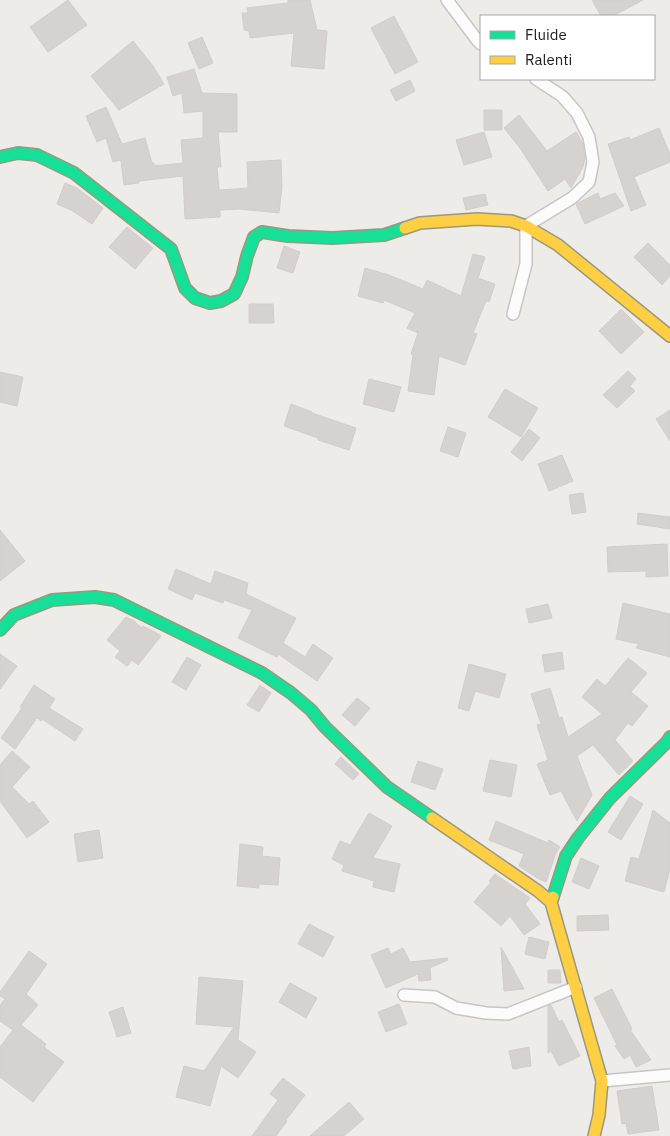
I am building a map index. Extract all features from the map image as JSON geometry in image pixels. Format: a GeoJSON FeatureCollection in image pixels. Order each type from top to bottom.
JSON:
{"type":"FeatureCollection","features":[{"type":"Feature","properties":{"kind":"street"},"geometry":{"type":"LineString","coordinates":[[447,0],[480,43]]}},
{"type":"Feature","properties":{"kind":"street"},"geometry":{"type":"LineString","coordinates":[[526,226],[572,198],[589,182],[593,162],[589,137],[578,113],[562,96],[538,80]]}},
{"type":"Feature","properties":{"kind":"street"},"geometry":{"type":"LineString","coordinates":[[0,157],[18,153],[37,155],[74,173],[172,249],[185,288],[195,298],[210,304],[234,294],[242,277],[254,237],[262,232],[288,236],[332,238],[384,235],[420,223],[477,219],[511,222],[526,226],[558,245],[670,336]]}},
{"type":"Feature","properties":{"kind":"street"},"geometry":{"type":"LineString","coordinates":[[513,314],[526,264],[526,226]]}},
{"type":"Feature","properties":{"kind":"street"},"geometry":{"type":"LineString","coordinates":[[0,630],[14,615],[52,600],[95,597],[114,600],[262,672],[311,710],[350,753],[387,787],[538,891],[551,902],[602,1081],[600,1115],[594,1136]]}},
{"type":"Feature","properties":{"kind":"street"},"geometry":{"type":"LineString","coordinates":[[551,902],[566,856],[578,838],[610,798],[670,737]]}},
{"type":"Feature","properties":{"kind":"street"},"geometry":{"type":"LineString","coordinates":[[404,995],[435,997],[456,1008],[486,1013],[508,1014],[576,986]]}},
{"type":"Feature","properties":{"kind":"street"},"geometry":{"type":"LineString","coordinates":[[602,1081],[670,1075]]}},
{"type":"Feature","properties":{"kind":"building"},"geometry":{"type":"Polygon","coordinates":[[[68,0],[87,25],[48,52],[30,27],[68,0]]]}},
{"type":"Feature","properties":{"kind":"building"},"geometry":{"type":"Polygon","coordinates":[[[288,0],[310,0],[317,30],[327,31],[324,69],[291,66],[294,33],[250,38],[249,31],[244,30],[242,13],[248,13],[247,8],[288,3],[288,0]]]}},
{"type":"Feature","properties":{"kind":"building"},"geometry":{"type":"Polygon","coordinates":[[[592,0],[643,0],[615,15],[600,15],[592,0]]]}},
{"type":"Feature","properties":{"kind":"building"},"geometry":{"type":"Polygon","coordinates":[[[394,16],[418,62],[395,74],[371,28],[394,16]]]}},
{"type":"Feature","properties":{"kind":"building"},"geometry":{"type":"Polygon","coordinates":[[[202,37],[213,63],[199,69],[188,43],[202,37]]]}},
{"type":"Feature","properties":{"kind":"building"},"geometry":{"type":"Polygon","coordinates":[[[133,41],[153,66],[164,84],[119,110],[91,76],[133,41]]]}},
{"type":"Feature","properties":{"kind":"building"},"geometry":{"type":"Polygon","coordinates":[[[194,69],[202,93],[237,94],[237,132],[218,132],[221,167],[217,167],[219,190],[248,188],[247,162],[281,160],[282,188],[279,213],[239,209],[220,210],[220,217],[185,219],[183,176],[139,181],[139,183],[124,185],[121,160],[113,162],[106,138],[97,142],[86,116],[106,107],[122,144],[145,138],[154,166],[183,163],[181,140],[203,138],[203,111],[184,113],[182,93],[173,96],[167,77],[194,69]]]}},
{"type":"Feature","properties":{"kind":"building"},"geometry":{"type":"Polygon","coordinates":[[[410,80],[415,91],[396,101],[390,90],[410,80]]]}},
{"type":"Feature","properties":{"kind":"building"},"geometry":{"type":"Polygon","coordinates":[[[484,110],[502,110],[502,130],[484,130],[484,110]]]}},
{"type":"Feature","properties":{"kind":"building"},"geometry":{"type":"Polygon","coordinates":[[[519,115],[547,151],[576,132],[582,142],[585,158],[583,167],[571,188],[565,179],[548,191],[520,148],[504,128],[519,115]]]}},
{"type":"Feature","properties":{"kind":"building"},"geometry":{"type":"Polygon","coordinates":[[[659,128],[670,154],[670,162],[634,177],[646,205],[631,211],[608,144],[629,137],[630,140],[659,128]]]}},
{"type":"Feature","properties":{"kind":"building"},"geometry":{"type":"Polygon","coordinates":[[[484,132],[492,157],[464,165],[456,140],[484,132]]]}},
{"type":"Feature","properties":{"kind":"building"},"geometry":{"type":"Polygon","coordinates":[[[65,183],[77,188],[103,208],[92,224],[71,210],[57,204],[65,183]]]}},
{"type":"Feature","properties":{"kind":"building"},"geometry":{"type":"Polygon","coordinates":[[[598,193],[600,199],[615,193],[624,206],[585,224],[576,204],[598,193]]]}},
{"type":"Feature","properties":{"kind":"building"},"geometry":{"type":"Polygon","coordinates":[[[485,194],[488,205],[466,210],[463,198],[485,194]]]}},
{"type":"Feature","properties":{"kind":"building"},"geometry":{"type":"Polygon","coordinates":[[[127,227],[153,248],[135,269],[109,247],[127,227]]]}},
{"type":"Feature","properties":{"kind":"building"},"geometry":{"type":"Polygon","coordinates":[[[648,243],[670,265],[670,276],[662,285],[634,257],[648,243]]]}},
{"type":"Feature","properties":{"kind":"building"},"geometry":{"type":"Polygon","coordinates":[[[284,246],[300,252],[293,273],[277,268],[284,246]]]}},
{"type":"Feature","properties":{"kind":"building"},"geometry":{"type":"Polygon","coordinates":[[[473,254],[485,257],[478,278],[495,284],[489,302],[486,301],[473,333],[477,334],[465,365],[439,356],[434,395],[408,391],[413,355],[411,354],[418,333],[407,328],[415,313],[384,300],[383,303],[358,296],[365,268],[389,275],[423,289],[427,280],[461,296],[473,254]]]}},
{"type":"Feature","properties":{"kind":"building"},"geometry":{"type":"Polygon","coordinates":[[[249,304],[273,304],[274,323],[249,323],[249,304]]]}},
{"type":"Feature","properties":{"kind":"building"},"geometry":{"type":"Polygon","coordinates":[[[621,309],[644,332],[621,354],[599,331],[621,309]]]}},
{"type":"Feature","properties":{"kind":"building"},"geometry":{"type":"Polygon","coordinates":[[[628,371],[636,379],[630,386],[635,391],[617,408],[603,395],[628,371]]]}},
{"type":"Feature","properties":{"kind":"building"},"geometry":{"type":"Polygon","coordinates":[[[0,372],[23,377],[17,406],[0,402],[0,372]]]}},
{"type":"Feature","properties":{"kind":"building"},"geometry":{"type":"Polygon","coordinates":[[[369,379],[401,387],[394,412],[363,404],[369,379]]]}},
{"type":"Feature","properties":{"kind":"building"},"geometry":{"type":"Polygon","coordinates":[[[505,389],[538,408],[521,437],[488,417],[505,389]]]}},
{"type":"Feature","properties":{"kind":"building"},"geometry":{"type":"Polygon","coordinates":[[[291,404],[356,428],[349,450],[284,426],[291,404]]]}},
{"type":"Feature","properties":{"kind":"building"},"geometry":{"type":"Polygon","coordinates":[[[670,410],[670,441],[656,419],[670,410]]]}},
{"type":"Feature","properties":{"kind":"building"},"geometry":{"type":"Polygon","coordinates":[[[448,427],[466,433],[458,457],[440,451],[448,427]]]}},
{"type":"Feature","properties":{"kind":"building"},"geometry":{"type":"Polygon","coordinates":[[[529,429],[540,438],[522,461],[511,452],[529,429]]]}},
{"type":"Feature","properties":{"kind":"building"},"geometry":{"type":"Polygon","coordinates":[[[562,455],[573,481],[549,491],[538,464],[562,455]]]}},
{"type":"Feature","properties":{"kind":"building"},"geometry":{"type":"Polygon","coordinates":[[[583,493],[586,512],[572,514],[569,495],[583,493]]]}},
{"type":"Feature","properties":{"kind":"building"},"geometry":{"type":"Polygon","coordinates":[[[638,513],[670,517],[670,529],[637,524],[638,513]]]}},
{"type":"Feature","properties":{"kind":"building"},"geometry":{"type":"Polygon","coordinates":[[[0,530],[25,561],[0,581],[0,530]]]}},
{"type":"Feature","properties":{"kind":"building"},"geometry":{"type":"Polygon","coordinates":[[[667,544],[668,576],[646,577],[646,571],[608,572],[607,547],[667,544]]]}},
{"type":"Feature","properties":{"kind":"building"},"geometry":{"type":"Polygon","coordinates":[[[176,569],[211,584],[215,571],[248,583],[246,594],[296,618],[283,643],[305,657],[313,644],[333,658],[317,681],[278,654],[277,657],[238,638],[252,610],[224,600],[223,603],[195,593],[192,600],[168,589],[176,569]]]}},
{"type":"Feature","properties":{"kind":"building"},"geometry":{"type":"Polygon","coordinates":[[[623,603],[670,614],[670,657],[636,648],[639,644],[616,639],[623,603]]]}},
{"type":"Feature","properties":{"kind":"building"},"geometry":{"type":"Polygon","coordinates":[[[548,604],[552,618],[529,623],[526,609],[548,604]]]}},
{"type":"Feature","properties":{"kind":"building"},"geometry":{"type":"Polygon","coordinates":[[[126,617],[142,628],[143,626],[161,636],[138,665],[132,660],[127,666],[115,657],[120,651],[107,640],[126,617]]]}},
{"type":"Feature","properties":{"kind":"building"},"geometry":{"type":"Polygon","coordinates":[[[562,652],[564,669],[545,672],[542,655],[562,652]]]}},
{"type":"Feature","properties":{"kind":"building"},"geometry":{"type":"Polygon","coordinates":[[[0,654],[17,666],[0,689],[0,654]]]}},
{"type":"Feature","properties":{"kind":"building"},"geometry":{"type":"Polygon","coordinates":[[[187,657],[201,665],[186,690],[172,682],[187,657]]]}},
{"type":"Feature","properties":{"kind":"building"},"geometry":{"type":"Polygon","coordinates":[[[628,658],[647,673],[631,692],[648,706],[632,726],[628,723],[615,740],[633,761],[619,775],[593,745],[577,756],[592,795],[577,821],[561,791],[550,795],[537,764],[548,760],[537,725],[541,724],[531,694],[550,688],[559,718],[562,717],[568,737],[602,714],[582,697],[597,679],[605,686],[628,658]]]}},
{"type":"Feature","properties":{"kind":"building"},"geometry":{"type":"Polygon","coordinates":[[[469,664],[506,674],[499,698],[475,691],[469,711],[458,708],[469,664]]]}},
{"type":"Feature","properties":{"kind":"building"},"geometry":{"type":"Polygon","coordinates":[[[34,685],[55,699],[49,708],[83,729],[75,741],[42,719],[41,721],[37,718],[15,749],[1,738],[22,708],[20,707],[34,685]]]}},
{"type":"Feature","properties":{"kind":"building"},"geometry":{"type":"Polygon","coordinates":[[[260,685],[271,693],[259,712],[247,705],[260,685]]]}},
{"type":"Feature","properties":{"kind":"building"},"geometry":{"type":"Polygon","coordinates":[[[357,698],[370,708],[355,726],[342,715],[357,698]]]}},
{"type":"Feature","properties":{"kind":"building"},"geometry":{"type":"Polygon","coordinates":[[[12,751],[30,767],[12,787],[29,804],[33,801],[49,822],[27,838],[0,801],[0,765],[12,751]]]}},
{"type":"Feature","properties":{"kind":"building"},"geometry":{"type":"Polygon","coordinates":[[[341,757],[359,774],[353,780],[335,764],[341,757]]]}},
{"type":"Feature","properties":{"kind":"building"},"geometry":{"type":"Polygon","coordinates":[[[490,760],[517,765],[511,797],[483,791],[490,760]]]}},
{"type":"Feature","properties":{"kind":"building"},"geometry":{"type":"Polygon","coordinates":[[[418,761],[443,769],[435,790],[411,782],[418,761]]]}},
{"type":"Feature","properties":{"kind":"building"},"geometry":{"type":"Polygon","coordinates":[[[630,796],[643,804],[621,840],[608,832],[630,796]]]}},
{"type":"Feature","properties":{"kind":"building"},"geometry":{"type":"Polygon","coordinates":[[[653,810],[670,823],[670,869],[664,892],[625,881],[631,857],[639,859],[653,810]]]}},
{"type":"Feature","properties":{"kind":"building"},"geometry":{"type":"Polygon","coordinates":[[[369,813],[392,826],[373,858],[400,864],[394,892],[373,887],[374,881],[342,871],[344,865],[332,859],[340,841],[350,845],[369,813]]]}},
{"type":"Feature","properties":{"kind":"building"},"geometry":{"type":"Polygon","coordinates":[[[496,821],[548,843],[549,840],[560,847],[546,882],[519,866],[524,854],[489,840],[496,821]]]}},
{"type":"Feature","properties":{"kind":"building"},"geometry":{"type":"Polygon","coordinates":[[[99,830],[103,858],[78,862],[74,834],[99,830]]]}},
{"type":"Feature","properties":{"kind":"building"},"geometry":{"type":"Polygon","coordinates":[[[240,844],[263,847],[262,856],[280,858],[278,885],[259,884],[259,888],[237,886],[240,844]]]}},
{"type":"Feature","properties":{"kind":"building"},"geometry":{"type":"Polygon","coordinates":[[[581,858],[599,866],[589,889],[572,882],[581,858]]]}},
{"type":"Feature","properties":{"kind":"building"},"geometry":{"type":"Polygon","coordinates":[[[495,874],[530,898],[525,904],[540,924],[524,935],[510,916],[501,926],[474,902],[491,882],[489,881],[495,874]]]}},
{"type":"Feature","properties":{"kind":"building"},"geometry":{"type":"Polygon","coordinates":[[[608,915],[609,930],[577,931],[577,916],[608,915]]]}},
{"type":"Feature","properties":{"kind":"building"},"geometry":{"type":"Polygon","coordinates":[[[309,924],[334,937],[323,957],[298,944],[309,924]]]}},
{"type":"Feature","properties":{"kind":"building"},"geometry":{"type":"Polygon","coordinates":[[[529,937],[549,942],[545,959],[525,954],[529,937]]]}},
{"type":"Feature","properties":{"kind":"building"},"geometry":{"type":"Polygon","coordinates":[[[501,947],[524,989],[504,991],[501,947]]]}},
{"type":"Feature","properties":{"kind":"building"},"geometry":{"type":"Polygon","coordinates":[[[388,948],[391,954],[403,948],[410,962],[447,958],[448,960],[430,968],[431,980],[419,981],[418,974],[386,988],[371,955],[388,948]]]}},
{"type":"Feature","properties":{"kind":"building"},"geometry":{"type":"Polygon","coordinates":[[[29,951],[47,964],[26,994],[38,1005],[21,1025],[46,1044],[44,1047],[64,1062],[33,1102],[0,1077],[0,1047],[13,1030],[0,1021],[0,1005],[5,999],[0,996],[0,992],[29,951]]]}},
{"type":"Feature","properties":{"kind":"building"},"geometry":{"type":"Polygon","coordinates":[[[548,970],[560,970],[561,983],[548,983],[548,970]]]}},
{"type":"Feature","properties":{"kind":"building"},"geometry":{"type":"Polygon","coordinates":[[[199,977],[243,981],[238,1040],[256,1052],[238,1078],[221,1066],[210,1106],[176,1097],[184,1066],[204,1071],[234,1027],[196,1024],[199,977]]]}},
{"type":"Feature","properties":{"kind":"building"},"geometry":{"type":"Polygon","coordinates":[[[290,983],[317,998],[306,1018],[279,1002],[290,983]]]}},
{"type":"Feature","properties":{"kind":"building"},"geometry":{"type":"Polygon","coordinates":[[[612,989],[632,1029],[630,1030],[651,1060],[636,1067],[630,1055],[624,1059],[615,1046],[617,1045],[594,998],[612,989]]]}},
{"type":"Feature","properties":{"kind":"building"},"geometry":{"type":"Polygon","coordinates":[[[399,1004],[407,1024],[386,1032],[378,1012],[399,1004]]]}},
{"type":"Feature","properties":{"kind":"building"},"geometry":{"type":"Polygon","coordinates":[[[551,1005],[559,1022],[562,1020],[580,1056],[559,1066],[551,1051],[548,1053],[548,1006],[551,1005]]]}},
{"type":"Feature","properties":{"kind":"building"},"geometry":{"type":"Polygon","coordinates":[[[123,1007],[131,1033],[117,1037],[109,1012],[123,1007]]]}},
{"type":"Feature","properties":{"kind":"building"},"geometry":{"type":"Polygon","coordinates":[[[529,1047],[531,1066],[513,1069],[509,1051],[529,1047]]]}},
{"type":"Feature","properties":{"kind":"building"},"geometry":{"type":"Polygon","coordinates":[[[283,1078],[305,1095],[276,1136],[252,1136],[278,1100],[270,1094],[283,1078]]]}},
{"type":"Feature","properties":{"kind":"building"},"geometry":{"type":"Polygon","coordinates":[[[652,1086],[659,1130],[628,1134],[626,1123],[622,1124],[617,1091],[652,1086]]]}},
{"type":"Feature","properties":{"kind":"building"},"geometry":{"type":"Polygon","coordinates":[[[349,1102],[364,1119],[344,1136],[310,1136],[349,1102]]]}},
{"type":"Feature","properties":{"kind":"traffic: fast"},"geometry":{"type":"LineString","coordinates":[[0,157],[18,153],[37,155],[74,173],[171,249],[185,288],[195,298],[210,303],[221,301],[234,294],[242,277],[254,237],[262,232],[288,236],[332,238],[384,235],[405,228]]}},
{"type":"Feature","properties":{"kind":"traffic: fast"},"geometry":{"type":"LineString","coordinates":[[0,630],[14,615],[52,600],[95,597],[114,600],[262,673],[291,693],[311,710],[325,727],[387,787],[432,818]]}},
{"type":"Feature","properties":{"kind":"traffic: fast"},"geometry":{"type":"LineString","coordinates":[[553,897],[566,856],[578,838],[610,798],[670,737]]}},
{"type":"Feature","properties":{"kind":"traffic: slow"},"geometry":{"type":"LineString","coordinates":[[405,228],[420,223],[477,219],[511,221],[526,226],[558,245],[670,336]]}},
{"type":"Feature","properties":{"kind":"traffic: slow"},"geometry":{"type":"LineString","coordinates":[[432,818],[551,902]]}},
{"type":"Feature","properties":{"kind":"traffic: slow"},"geometry":{"type":"LineString","coordinates":[[553,897],[551,902],[602,1081],[599,1115],[594,1136]]}}]}
